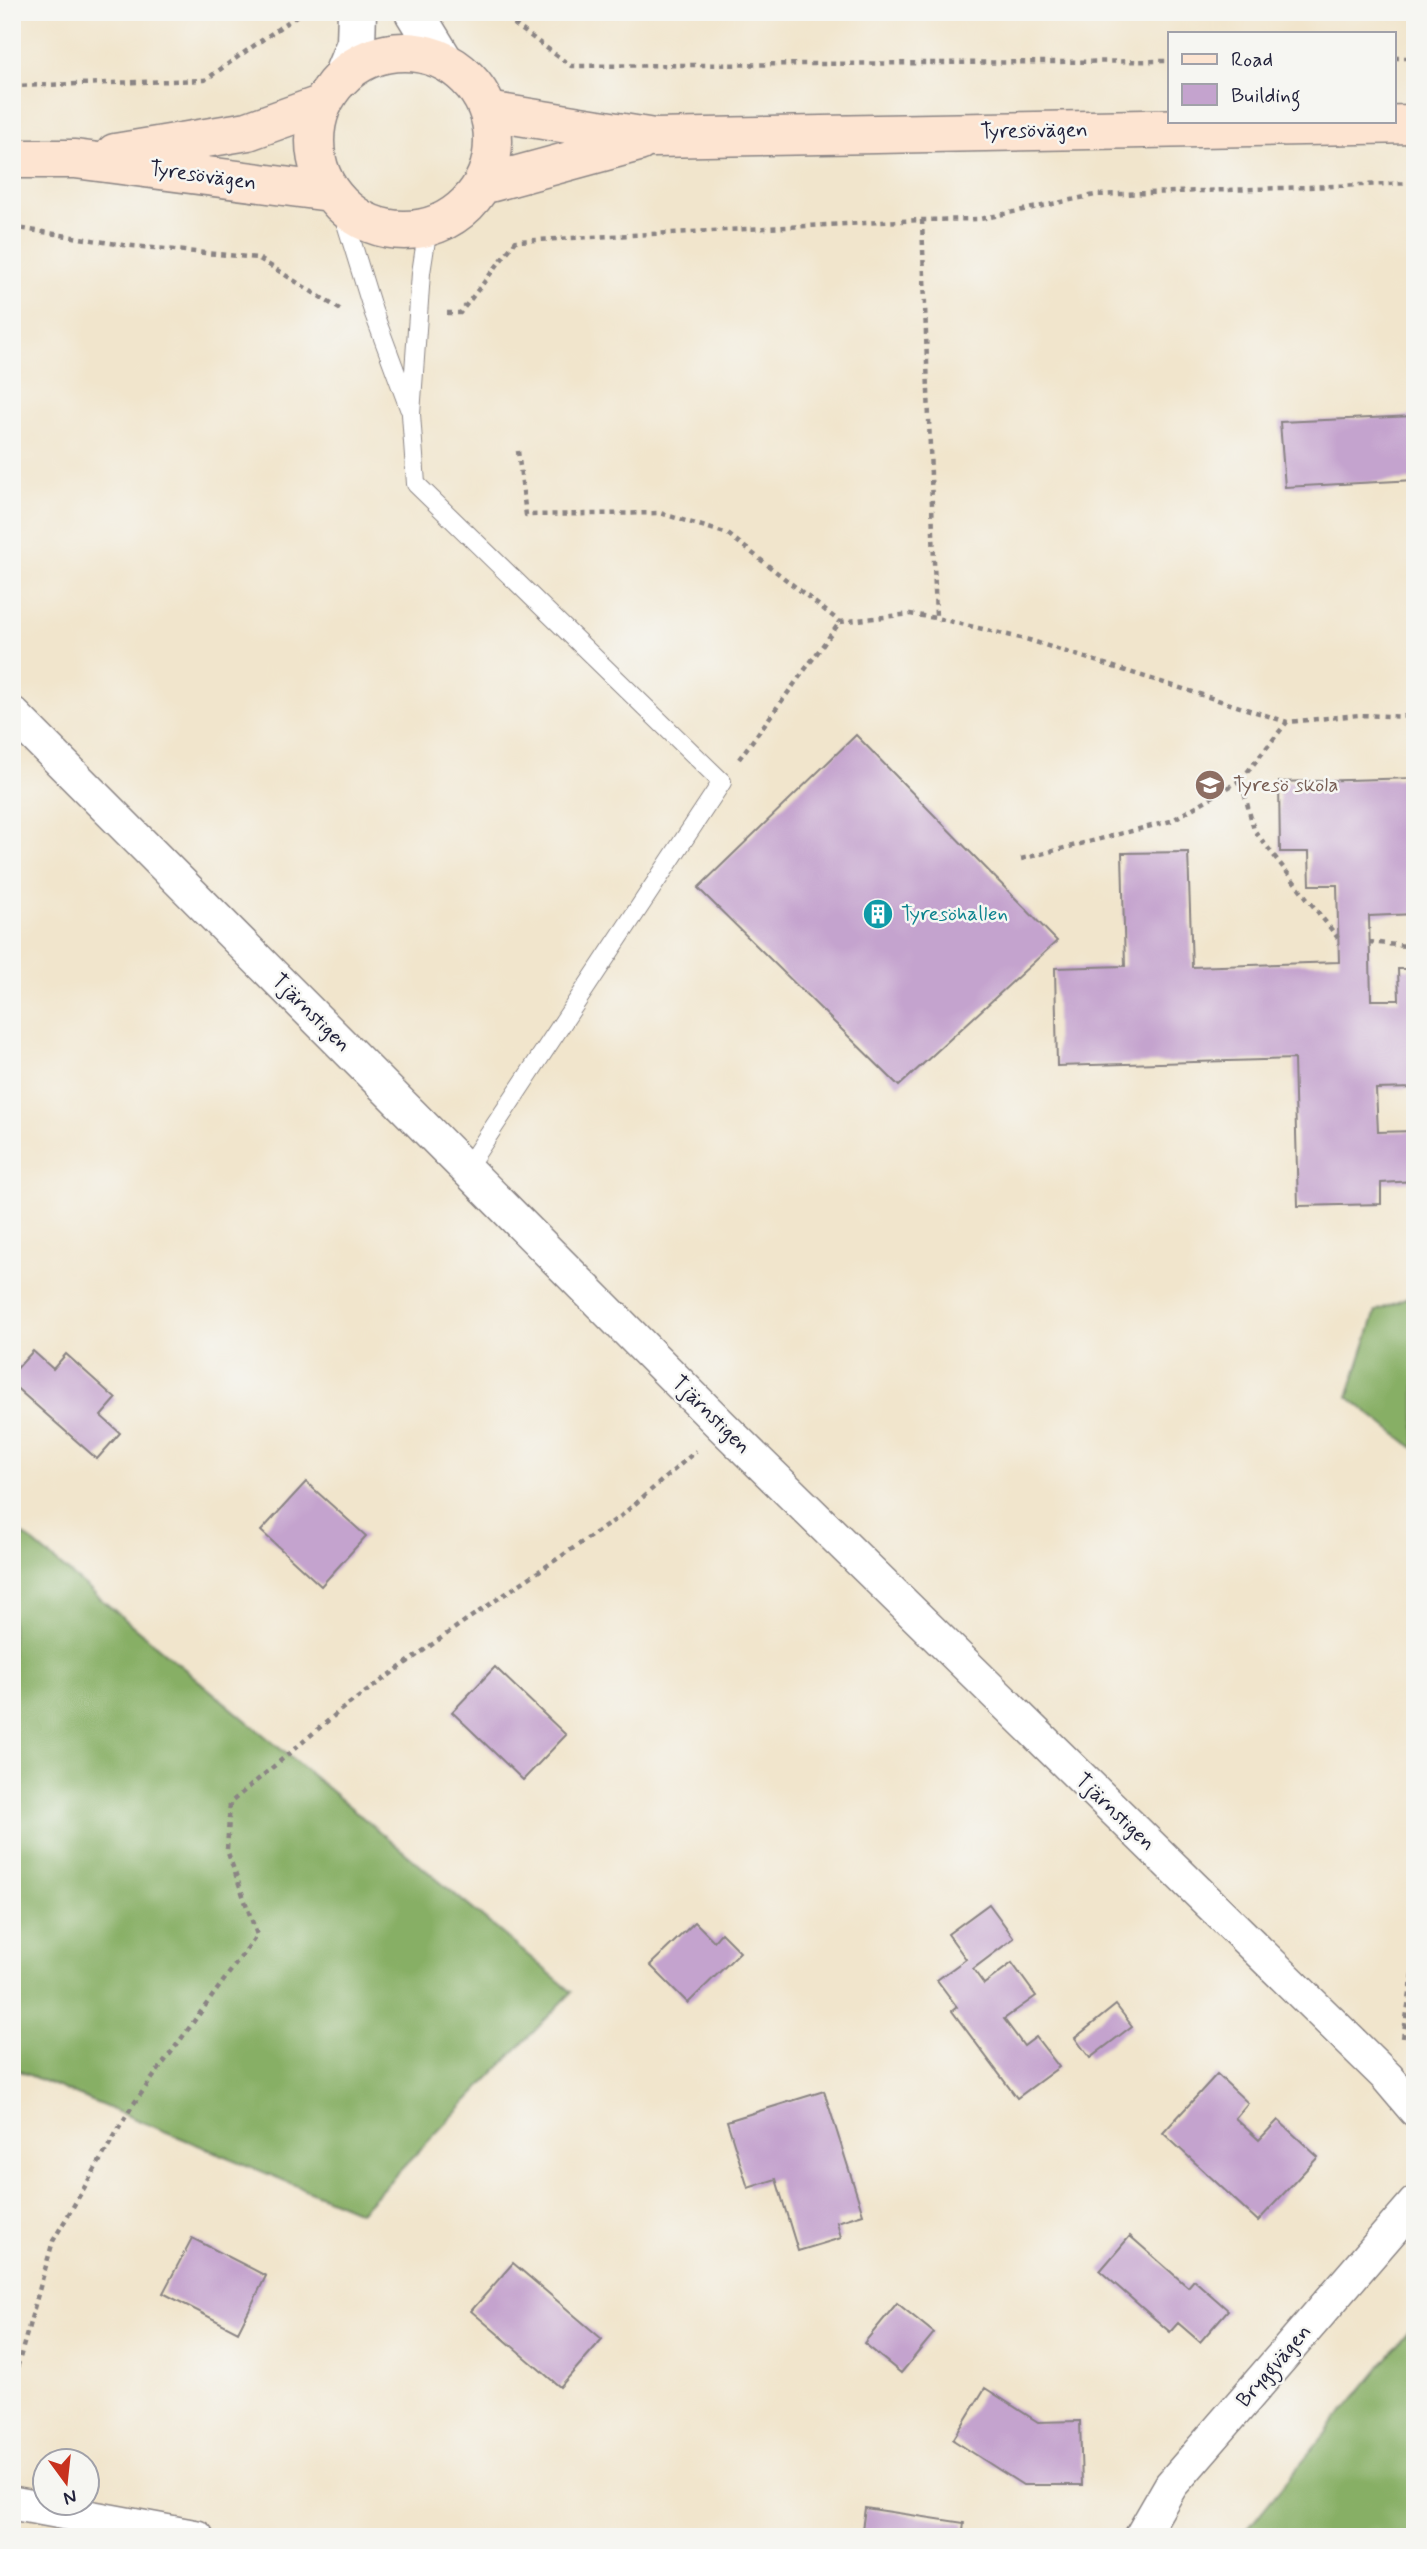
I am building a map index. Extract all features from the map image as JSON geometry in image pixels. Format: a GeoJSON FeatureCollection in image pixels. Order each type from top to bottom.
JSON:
{"type":"FeatureCollection","features":[{"type":"Feature","properties":{"kind":"main road","name":"Tyresövägen"},"geometry":{"type":"LineString","coordinates":[[12,159],[75,159],[335,199],[375,227],[404,231],[428,227],[450,218],[465,206],[482,185],[491,161],[494,140],[488,111],[476,88],[458,70],[444,61],[413,52],[394,52],[375,56],[332,90],[248,131],[75,159]]}},
{"type":"Feature","properties":{"kind":"main road"},"geometry":{"type":"LineString","coordinates":[[332,90],[314,142],[320,174],[335,199]]}},
{"type":"Feature","properties":{"kind":"main road","name":"Tyresövägen"},"geometry":{"type":"LineString","coordinates":[[488,111],[653,138],[1415,124]]}},
{"type":"Feature","properties":{"kind":"main road","name":"Tyresövägen"},"geometry":{"type":"LineString","coordinates":[[482,185],[653,138]]}},
{"type":"Feature","properties":{"kind":"street"},"geometry":{"type":"LineString","coordinates":[[332,90],[356,43],[357,12]]}},
{"type":"Feature","properties":{"kind":"street"},"geometry":{"type":"LineString","coordinates":[[414,12],[444,61]]}},
{"type":"Feature","properties":{"kind":"street","name":"Tjärnstigen"},"geometry":{"type":"LineString","coordinates":[[12,713],[723,1427],[1387,2077],[1415,2110]]}},
{"type":"Feature","properties":{"kind":"street","name":"Bryggvägen"},"geometry":{"type":"LineString","coordinates":[[1141,2537],[1171,2485],[1415,2203]]}},
{"type":"Feature","properties":{"kind":"street"},"geometry":{"type":"LineString","coordinates":[[12,2504],[197,2537]]}},
{"type":"Feature","properties":{"kind":"lane"},"geometry":{"type":"LineString","coordinates":[[335,199],[411,414]]}},
{"type":"Feature","properties":{"kind":"lane"},"geometry":{"type":"LineString","coordinates":[[428,227],[421,273],[411,414],[416,484],[722,782],[466,1169]]}},
{"type":"Feature","properties":{"kind":"path"},"geometry":{"type":"LineString","coordinates":[[12,86],[205,80],[302,12]]}},
{"type":"Feature","properties":{"kind":"path"},"geometry":{"type":"LineString","coordinates":[[498,12],[571,66],[1168,61]]}},
{"type":"Feature","properties":{"kind":"path"},"geometry":{"type":"LineString","coordinates":[[1396,58],[1415,58]]}},
{"type":"Feature","properties":{"kind":"path"},"geometry":{"type":"LineString","coordinates":[[419,312],[460,313],[516,241],[980,219],[1095,195],[1415,183]]}},
{"type":"Feature","properties":{"kind":"path"},"geometry":{"type":"LineString","coordinates":[[922,220],[936,618]]}},
{"type":"Feature","properties":{"kind":"path"},"geometry":{"type":"LineString","coordinates":[[12,227],[123,245],[258,258],[341,310],[373,311]]}},
{"type":"Feature","properties":{"kind":"path"},"geometry":{"type":"LineString","coordinates":[[518,451],[526,515],[660,513],[728,534],[840,622],[910,614],[936,618],[1029,640],[1287,722],[1359,715],[1415,717]]}},
{"type":"Feature","properties":{"kind":"path"},"geometry":{"type":"LineString","coordinates":[[722,782],[840,622]]}},
{"type":"Feature","properties":{"kind":"path"},"geometry":{"type":"LineString","coordinates":[[1021,859],[1171,821],[1241,780],[1287,722]]}},
{"type":"Feature","properties":{"kind":"path"},"geometry":{"type":"LineString","coordinates":[[1241,780],[1254,830],[1338,938]]}},
{"type":"Feature","properties":{"kind":"path"},"geometry":{"type":"LineString","coordinates":[[1369,942],[1415,947]]}},
{"type":"Feature","properties":{"kind":"path"},"geometry":{"type":"LineString","coordinates":[[12,2386],[53,2241],[132,2106],[257,1936],[227,1850],[230,1803],[342,1709],[461,1623],[621,1516],[723,1427]]}},
{"type":"Feature","properties":{"kind":"path"},"geometry":{"type":"LineString","coordinates":[[1387,2077],[1401,2052],[1415,1961]]}},
{"type":"Feature","properties":{"kind":"green space"},"geometry":{"type":"Polygon","coordinates":[[[1415,1295],[1415,1449],[1348,1397],[1376,1311],[1415,1295]]]}},
{"type":"Feature","properties":{"kind":"green space"},"geometry":{"type":"Polygon","coordinates":[[[12,1525],[572,1992],[360,2212],[12,2068],[12,1525]]]}},
{"type":"Feature","properties":{"kind":"green space"},"geometry":{"type":"Polygon","coordinates":[[[1415,2324],[1415,2537],[1241,2537],[1415,2324]]]}},
{"type":"Feature","properties":{"kind":"building"},"geometry":{"type":"Polygon","coordinates":[[[1415,416],[1415,480],[1285,487],[1280,422],[1415,416]]]}},
{"type":"Feature","properties":{"kind":"building","name":"Tyresöhallen"},"geometry":{"type":"Polygon","coordinates":[[[856,735],[1057,941],[899,1086],[698,888],[856,735]]]}},
{"type":"Feature","properties":{"kind":"building","name":"Tyresö skola"},"geometry":{"type":"Polygon","coordinates":[[[1415,778],[1415,914],[1369,916],[1371,1000],[1399,1000],[1398,969],[1415,969],[1415,1088],[1376,1089],[1378,1132],[1414,1131],[1415,1181],[1381,1183],[1381,1204],[1298,1206],[1294,1059],[1057,1066],[1055,968],[1125,966],[1122,853],[1188,852],[1192,967],[1339,962],[1337,885],[1310,885],[1309,852],[1280,852],[1279,782],[1415,778]]]}},
{"type":"Feature","properties":{"kind":"building"},"geometry":{"type":"Polygon","coordinates":[[[33,1351],[53,1369],[66,1354],[116,1399],[101,1416],[120,1433],[97,1459],[12,1384],[12,1374],[33,1351]]]}},
{"type":"Feature","properties":{"kind":"building"},"geometry":{"type":"Polygon","coordinates":[[[306,1482],[366,1536],[321,1586],[261,1531],[306,1482]]]}},
{"type":"Feature","properties":{"kind":"building"},"geometry":{"type":"Polygon","coordinates":[[[495,1667],[566,1735],[523,1780],[452,1712],[495,1667]]]}},
{"type":"Feature","properties":{"kind":"building"},"geometry":{"type":"Polygon","coordinates":[[[989,1904],[1014,1938],[973,1969],[984,1984],[1012,1963],[1036,1996],[1004,2019],[1024,2046],[1036,2037],[1059,2067],[1017,2098],[952,2011],[957,2007],[937,1980],[966,1959],[948,1934],[989,1904]]]}},
{"type":"Feature","properties":{"kind":"building"},"geometry":{"type":"Polygon","coordinates":[[[695,1922],[714,1941],[721,1933],[740,1952],[688,2003],[650,1965],[695,1922]]]}},
{"type":"Feature","properties":{"kind":"building"},"geometry":{"type":"Polygon","coordinates":[[[1116,2005],[1132,2026],[1090,2058],[1075,2038],[1116,2005]]]}},
{"type":"Feature","properties":{"kind":"building"},"geometry":{"type":"Polygon","coordinates":[[[1217,2074],[1248,2103],[1235,2118],[1259,2140],[1278,2120],[1318,2157],[1258,2221],[1163,2133],[1217,2074]]]}},
{"type":"Feature","properties":{"kind":"building"},"geometry":{"type":"Polygon","coordinates":[[[824,2091],[863,2214],[837,2222],[841,2238],[798,2251],[776,2179],[748,2188],[727,2121],[824,2091]]]}},
{"type":"Feature","properties":{"kind":"building"},"geometry":{"type":"Polygon","coordinates":[[[1130,2236],[1188,2287],[1194,2280],[1228,2310],[1200,2342],[1178,2323],[1170,2332],[1100,2271],[1130,2236]]]}},
{"type":"Feature","properties":{"kind":"building"},"geometry":{"type":"Polygon","coordinates":[[[192,2238],[266,2276],[238,2332],[163,2293],[192,2238]]]}},
{"type":"Feature","properties":{"kind":"building"},"geometry":{"type":"Polygon","coordinates":[[[513,2263],[602,2339],[560,2387],[471,2311],[513,2263]]]}},
{"type":"Feature","properties":{"kind":"building"},"geometry":{"type":"Polygon","coordinates":[[[897,2303],[934,2333],[901,2373],[864,2343],[897,2303]]]}},
{"type":"Feature","properties":{"kind":"building"},"geometry":{"type":"Polygon","coordinates":[[[985,2388],[1038,2422],[1080,2421],[1082,2485],[1023,2485],[953,2440],[985,2388]]]}},
{"type":"Feature","properties":{"kind":"building"},"geometry":{"type":"Polygon","coordinates":[[[865,2508],[964,2523],[962,2537],[861,2537],[865,2508]]]}},
{"type":"Feature","properties":{"kind":"place","name":"Tyresö skola"},"geometry":{"type":"Point","coordinates":[1210,785]}},
{"type":"Feature","properties":{"kind":"place","name":"Tyresöhallen"},"geometry":{"type":"Point","coordinates":[878,914]}}]}
